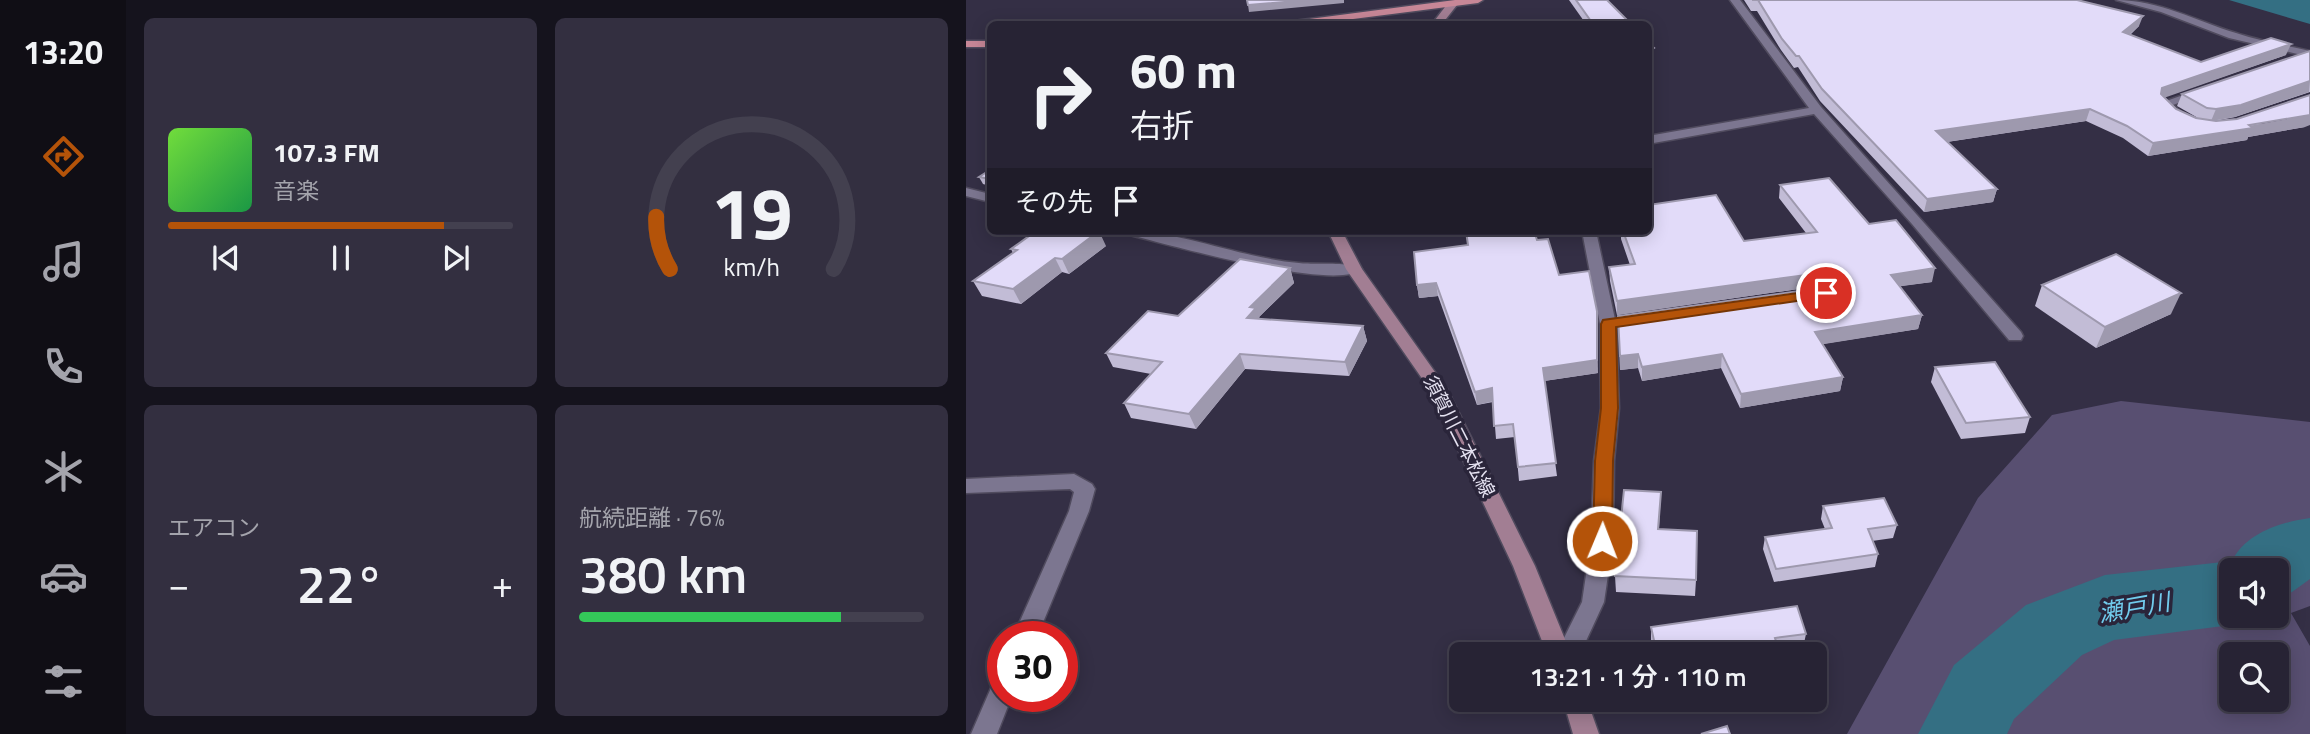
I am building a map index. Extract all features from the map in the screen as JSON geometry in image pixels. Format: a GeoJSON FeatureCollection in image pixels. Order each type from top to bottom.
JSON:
{"type":"FeatureCollection","features":[{"type":"Feature","properties":{"kind":"main road"},"geometry":{"type":"LineString","coordinates":[[1316,21],[1478,0]]}},
{"type":"Feature","properties":{"kind":"main road"},"geometry":{"type":"LineString","coordinates":[[1439,21],[1453,2]]}},
{"type":"Feature","properties":{"kind":"main road"},"geometry":{"type":"LineString","coordinates":[[966,44],[987,44]]}},
{"type":"Feature","properties":{"kind":"main road","name":"須賀川二本松線"},"geometry":{"type":"LineString","coordinates":[[1337,235],[1354,269],[1438,389],[1524,566],[1554,642]]}},
{"type":"Feature","properties":{"kind":"main road"},"geometry":{"type":"LineString","coordinates":[[1579,712],[1586,734]]}},
{"type":"Feature","properties":{"kind":"street"},"geometry":{"type":"LineString","coordinates":[[1735,0],[1817,110],[2015,336]]}},
{"type":"Feature","properties":{"kind":"street"},"geometry":{"type":"LineString","coordinates":[[2121,0],[2164,10],[2233,36],[2310,54]]}},
{"type":"Feature","properties":{"kind":"street"},"geometry":{"type":"LineString","coordinates":[[2284,63],[2310,54]]}},
{"type":"Feature","properties":{"kind":"street"},"geometry":{"type":"LineString","coordinates":[[2188,121],[2164,104],[2207,89]]}},
{"type":"Feature","properties":{"kind":"street"},"geometry":{"type":"LineString","coordinates":[[1652,139],[1817,110]]}},
{"type":"Feature","properties":{"kind":"street"},"geometry":{"type":"LineString","coordinates":[[966,192],[987,197]]}},
{"type":"Feature","properties":{"kind":"street"},"geometry":{"type":"LineString","coordinates":[[1149,235],[1280,266],[1330,271],[1354,269]]}},
{"type":"Feature","properties":{"kind":"street"},"geometry":{"type":"LineString","coordinates":[[1574,642],[1593,601],[1602,541],[1604,461],[1615,323],[1590,235]]}},
{"type":"Feature","properties":{"kind":"street"},"geometry":{"type":"LineString","coordinates":[[966,486],[1074,481],[1085,489],[1079,511],[1032,621]]}},
{"type":"Feature","properties":{"kind":"street"},"geometry":{"type":"LineString","coordinates":[[984,734],[994,712]]}},
{"type":"Feature","properties":{"kind":"shaded area"},"geometry":{"type":"Polygon","coordinates":[[[2121,401],[2310,422],[2310,606],[2291,613],[2310,646],[2310,734],[1847,734],[1978,498],[2052,415],[2121,401]]]}},
{"type":"Feature","properties":{"kind":"water"},"geometry":{"type":"Polygon","coordinates":[[[2229,0],[2310,0],[2310,24],[2229,0]]]}},
{"type":"Feature","properties":{"kind":"building"},"geometry":{"type":"Polygon","coordinates":[[[1247,0],[1308,0],[1248,5],[1247,0]]]}},
{"type":"Feature","properties":{"kind":"building"},"geometry":{"type":"Polygon","coordinates":[[[1576,0],[1607,0],[1628,21],[1591,21],[1576,0]]]}},
{"type":"Feature","properties":{"kind":"building"},"geometry":{"type":"Polygon","coordinates":[[[1758,0],[2077,0],[2143,16],[2123,32],[2201,62],[2271,38],[2291,44],[2162,88],[2161,94],[2176,109],[2196,118],[2216,121],[2237,119],[2310,95],[2310,115],[2249,125],[2253,128],[2153,143],[2127,126],[2090,109],[1936,131],[1997,189],[1927,199],[1822,89],[1799,56],[1796,56],[1782,39],[1758,0]]]}},
{"type":"Feature","properties":{"kind":"building"},"geometry":{"type":"Polygon","coordinates":[[[2310,51],[2310,81],[2241,105],[2207,108],[2182,94],[2310,51]]]}},
{"type":"Feature","properties":{"kind":"building"},"geometry":{"type":"Polygon","coordinates":[[[1829,178],[1869,224],[1896,220],[1935,268],[1891,275],[1922,315],[1815,332],[1843,377],[1741,394],[1722,354],[1642,367],[1638,354],[1620,356],[1618,316],[1829,287],[1839,279],[1828,272],[1617,301],[1609,267],[1635,264],[1624,235],[1652,235],[1652,204],[1716,195],[1744,241],[1817,232],[1780,185],[1829,178]]]}},
{"type":"Feature","properties":{"kind":"building"},"geometry":{"type":"Polygon","coordinates":[[[1030,235],[1094,235],[1062,259],[1055,258],[1013,289],[973,281],[1017,250],[1011,249],[1030,235]]]}},
{"type":"Feature","properties":{"kind":"building"},"geometry":{"type":"Polygon","coordinates":[[[1467,235],[1535,235],[1537,240],[1548,239],[1559,275],[1589,271],[1597,311],[1597,360],[1543,368],[1556,463],[1518,467],[1513,424],[1494,426],[1492,388],[1475,392],[1436,283],[1417,285],[1414,252],[1468,245],[1467,235]]]}},
{"type":"Feature","properties":{"kind":"building"},"geometry":{"type":"Polygon","coordinates":[[[2116,254],[2181,293],[2105,327],[2042,285],[2116,254]]]}},
{"type":"Feature","properties":{"kind":"building"},"geometry":{"type":"Polygon","coordinates":[[[1240,259],[1290,268],[1250,307],[1256,308],[1247,318],[1363,326],[1345,362],[1240,354],[1189,414],[1124,403],[1162,362],[1106,353],[1148,311],[1178,316],[1240,259]]]}},
{"type":"Feature","properties":{"kind":"building"},"geometry":{"type":"Polygon","coordinates":[[[1995,362],[2030,417],[1966,423],[1935,367],[1995,362]]]}},
{"type":"Feature","properties":{"kind":"building"},"geometry":{"type":"Polygon","coordinates":[[[1624,490],[1661,492],[1658,529],[1697,531],[1696,580],[1615,576],[1624,490]]]}},
{"type":"Feature","properties":{"kind":"building"},"geometry":{"type":"Polygon","coordinates":[[[1884,498],[1897,525],[1868,529],[1878,554],[1776,569],[1765,537],[1832,528],[1823,506],[1884,498]]]}},
{"type":"Feature","properties":{"kind":"building"},"geometry":{"type":"Polygon","coordinates":[[[1797,606],[1806,634],[1775,638],[1776,642],[1654,642],[1651,627],[1797,606]]]}},
{"type":"Feature","properties":{"kind":"building"},"geometry":{"type":"Polygon","coordinates":[[[1727,726],[1730,734],[1701,734],[1727,726]]]}},
{"type":"Feature","properties":{"kind":"waterway","name":"瀬戸川"},"geometry":{"type":"LineString","coordinates":[[2282,558],[2294,550],[2310,548]]}},
{"type":"Feature","properties":{"kind":"waterway","name":"瀬戸川"},"geometry":{"type":"LineString","coordinates":[[1962,734],[1984,692],[2054,630],[2105,608],[2219,594]]}},
{"type":"Feature","properties":{"kind":"route"},"geometry":{"type":"LineString","coordinates":[[1602,541],[1604,461],[1610,408],[1608,324],[1826,293]]}}]}
